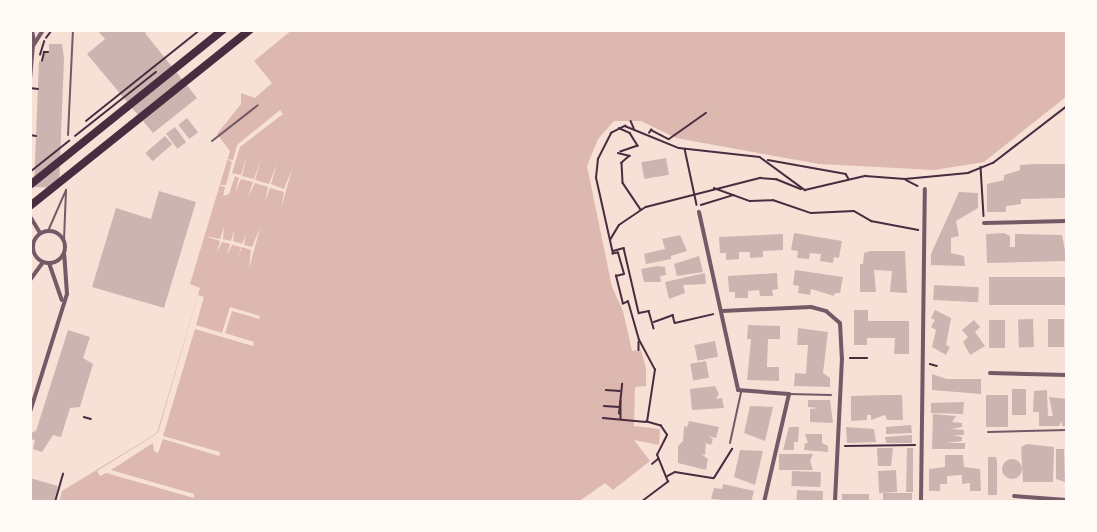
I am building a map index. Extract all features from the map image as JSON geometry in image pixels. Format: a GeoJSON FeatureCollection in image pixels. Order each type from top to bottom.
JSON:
{"type":"FeatureCollection","features":[{"type":"Feature","properties":{"kind":"highway"},"geometry":{"type":"LineString","coordinates":[[30,185],[223,30]]}},
{"type":"Feature","properties":{"kind":"highway"},"geometry":{"type":"LineString","coordinates":[[30,206],[250,30]]}},
{"type":"Feature","properties":{"kind":"street"},"geometry":{"type":"LineString","coordinates":[[30,79],[34,43],[32,30]]}},
{"type":"Feature","properties":{"kind":"street"},"geometry":{"type":"LineString","coordinates":[[34,43],[43,30]]}},
{"type":"Feature","properties":{"kind":"street"},"geometry":{"type":"LineString","coordinates":[[921,502],[925,189]]}},
{"type":"Feature","properties":{"kind":"street"},"geometry":{"type":"LineString","coordinates":[[699,212],[741,392],[789,394],[764,502]]}},
{"type":"Feature","properties":{"kind":"street"},"geometry":{"type":"LineString","coordinates":[[31,218],[40,233]]}},
{"type":"Feature","properties":{"kind":"street"},"geometry":{"type":"LineString","coordinates":[[984,223],[1067,221]]}},
{"type":"Feature","properties":{"kind":"street"},"geometry":{"type":"LineString","coordinates":[[30,412],[67,294],[64,240],[57,232],[40,233]]}},
{"type":"Feature","properties":{"kind":"street"},"geometry":{"type":"LineString","coordinates":[[30,257],[40,233]]}},
{"type":"Feature","properties":{"kind":"street"},"geometry":{"type":"LineString","coordinates":[[33,249],[44,262],[49,263],[64,255]]}},
{"type":"Feature","properties":{"kind":"street"},"geometry":{"type":"LineString","coordinates":[[30,280],[44,262]]}},
{"type":"Feature","properties":{"kind":"street"},"geometry":{"type":"LineString","coordinates":[[49,263],[63,301]]}},
{"type":"Feature","properties":{"kind":"street"},"geometry":{"type":"LineString","coordinates":[[722,311],[807,307],[823,310],[842,328],[836,502]]}},
{"type":"Feature","properties":{"kind":"street"},"geometry":{"type":"LineString","coordinates":[[990,373],[1067,375]]}},
{"type":"Feature","properties":{"kind":"street"},"geometry":{"type":"LineString","coordinates":[[1014,496],[1067,500]]}},
{"type":"Feature","properties":{"kind":"lane"},"geometry":{"type":"LineString","coordinates":[[68,135],[73,30]]}},
{"type":"Feature","properties":{"kind":"lane"},"geometry":{"type":"LineString","coordinates":[[212,141],[258,105]]}},
{"type":"Feature","properties":{"kind":"lane"},"geometry":{"type":"LineString","coordinates":[[48,231],[66,190],[64,240]]}},
{"type":"Feature","properties":{"kind":"lane"},"geometry":{"type":"LineString","coordinates":[[730,442],[741,392]]}},
{"type":"Feature","properties":{"kind":"lane"},"geometry":{"type":"LineString","coordinates":[[789,394],[831,395]]}},
{"type":"Feature","properties":{"kind":"lane"},"geometry":{"type":"LineString","coordinates":[[988,432],[1067,430]]}},
{"type":"Feature","properties":{"kind":"path"},"geometry":{"type":"LineString","coordinates":[[39,58],[52,30]]}},
{"type":"Feature","properties":{"kind":"path"},"geometry":{"type":"LineString","coordinates":[[86,121],[200,30]]}},
{"type":"Feature","properties":{"kind":"path"},"geometry":{"type":"LineString","coordinates":[[30,172],[208,30]]}},
{"type":"Feature","properties":{"kind":"path"},"geometry":{"type":"LineString","coordinates":[[43,51],[48,52]]}},
{"type":"Feature","properties":{"kind":"path"},"geometry":{"type":"LineString","coordinates":[[42,61],[43,51]]}},
{"type":"Feature","properties":{"kind":"path"},"geometry":{"type":"LineString","coordinates":[[30,88],[38,89]]}},
{"type":"Feature","properties":{"kind":"path"},"geometry":{"type":"LineString","coordinates":[[610,241],[619,225],[642,211],[760,178],[776,179],[805,190],[849,179],[874,176],[905,179],[968,173],[981,166],[993,164],[1067,106]]}},
{"type":"Feature","properties":{"kind":"path"},"geometry":{"type":"LineString","coordinates":[[649,133],[651,130],[669,139],[706,113]]}},
{"type":"Feature","properties":{"kind":"path"},"geometry":{"type":"LineString","coordinates":[[631,121],[634,129]]}},
{"type":"Feature","properties":{"kind":"path"},"geometry":{"type":"LineString","coordinates":[[618,128],[630,133],[639,146],[618,153],[630,156],[622,164],[623,183],[642,211]]}},
{"type":"Feature","properties":{"kind":"path"},"geometry":{"type":"LineString","coordinates":[[612,251],[595,172],[605,141],[618,128],[649,133],[685,149],[768,160],[846,174],[849,179]]}},
{"type":"Feature","properties":{"kind":"path"},"geometry":{"type":"LineString","coordinates":[[30,135],[36,136]]}},
{"type":"Feature","properties":{"kind":"path"},"geometry":{"type":"LineString","coordinates":[[685,149],[698,206],[734,195]]}},
{"type":"Feature","properties":{"kind":"path"},"geometry":{"type":"LineString","coordinates":[[768,160],[805,190]]}},
{"type":"Feature","properties":{"kind":"path"},"geometry":{"type":"LineString","coordinates":[[981,166],[984,223]]}},
{"type":"Feature","properties":{"kind":"path"},"geometry":{"type":"LineString","coordinates":[[905,179],[925,189]]}},
{"type":"Feature","properties":{"kind":"path"},"geometry":{"type":"LineString","coordinates":[[714,189],[750,201],[773,200],[811,213],[854,211],[871,222],[924,232]]}},
{"type":"Feature","properties":{"kind":"path"},"geometry":{"type":"LineString","coordinates":[[612,251],[624,248],[639,313],[649,311],[654,328]]}},
{"type":"Feature","properties":{"kind":"path"},"geometry":{"type":"LineString","coordinates":[[612,251],[618,253],[624,274],[616,276],[623,304],[628,302],[639,340],[655,370],[647,422]]}},
{"type":"Feature","properties":{"kind":"path"},"geometry":{"type":"LineString","coordinates":[[652,322],[673,315],[675,323],[722,311]]}},
{"type":"Feature","properties":{"kind":"path"},"geometry":{"type":"LineString","coordinates":[[639,340],[639,350]]}},
{"type":"Feature","properties":{"kind":"path"},"geometry":{"type":"LineString","coordinates":[[842,358],[867,358]]}},
{"type":"Feature","properties":{"kind":"path"},"geometry":{"type":"LineString","coordinates":[[620,415],[622,384]]}},
{"type":"Feature","properties":{"kind":"path"},"geometry":{"type":"LineString","coordinates":[[606,390],[621,391]]}},
{"type":"Feature","properties":{"kind":"path"},"geometry":{"type":"LineString","coordinates":[[621,402],[621,420]]}},
{"type":"Feature","properties":{"kind":"path"},"geometry":{"type":"LineString","coordinates":[[604,406],[620,407]]}},
{"type":"Feature","properties":{"kind":"path"},"geometry":{"type":"LineString","coordinates":[[84,417],[91,419]]}},
{"type":"Feature","properties":{"kind":"path"},"geometry":{"type":"LineString","coordinates":[[603,418],[647,422],[661,426],[667,435],[658,459],[652,464]]}},
{"type":"Feature","properties":{"kind":"path"},"geometry":{"type":"LineString","coordinates":[[666,477],[675,472],[714,478],[734,444],[730,442]]}},
{"type":"Feature","properties":{"kind":"path"},"geometry":{"type":"LineString","coordinates":[[838,446],[922,445]]}},
{"type":"Feature","properties":{"kind":"path"},"geometry":{"type":"LineString","coordinates":[[641,502],[668,482],[658,459]]}},
{"type":"Feature","properties":{"kind":"path"},"geometry":{"type":"LineString","coordinates":[[55,502],[63,474]]}},
{"type":"Feature","properties":{"kind":"shaded area"},"geometry":{"type":"Polygon","coordinates":[[[292,30],[1067,30],[1067,96],[984,162],[934,170],[819,164],[676,138],[641,121],[614,121],[598,139],[587,166],[612,287],[623,311],[632,351],[641,350],[646,368],[646,386],[635,387],[634,426],[660,429],[659,445],[634,440],[650,461],[613,490],[605,483],[578,502],[59,502],[62,491],[157,433],[200,288],[190,284],[230,151],[217,134],[241,104],[241,93],[255,98],[272,83],[254,61],[292,30]]]}},
{"type":"Feature","properties":{"kind":"pier"},"geometry":{"type":"Polygon","coordinates":[[[280,110],[283,114],[240,147],[232,173],[241,175],[247,155],[242,176],[254,179],[261,159],[255,180],[269,184],[277,164],[271,184],[284,189],[292,169],[281,209],[284,192],[270,188],[265,202],[268,187],[255,183],[248,197],[253,182],[241,179],[235,193],[239,178],[235,176],[229,194],[223,196],[225,187],[218,185],[226,185],[232,162],[227,159],[233,160],[237,145],[280,110]]]}},
{"type":"Feature","properties":{"kind":"pier"},"geometry":{"type":"Polygon","coordinates":[[[224,227],[223,239],[231,241],[234,230],[233,241],[242,244],[246,234],[244,245],[252,247],[260,228],[249,269],[251,250],[242,247],[238,258],[241,247],[232,245],[227,255],[230,244],[222,242],[217,252],[220,241],[204,236],[220,239],[224,227]]]}},
{"type":"Feature","properties":{"kind":"pier"},"geometry":{"type":"Polygon","coordinates":[[[198,295],[204,297],[196,325],[222,333],[230,307],[260,316],[259,319],[232,311],[225,333],[254,342],[253,346],[195,329],[163,436],[220,452],[219,456],[163,439],[158,453],[154,451],[153,443],[111,470],[194,494],[194,498],[106,473],[100,476],[97,471],[158,433],[198,295]]]}},
{"type":"Feature","properties":{"kind":"building"},"geometry":{"type":"Polygon","coordinates":[[[97,30],[148,30],[145,33],[197,98],[153,133],[87,54],[105,39],[97,30]]]}},
{"type":"Feature","properties":{"kind":"building"},"geometry":{"type":"Polygon","coordinates":[[[49,44],[62,44],[64,58],[59,188],[34,187],[39,61],[43,61],[44,53],[49,53],[49,44]]]}},
{"type":"Feature","properties":{"kind":"building"},"geometry":{"type":"Polygon","coordinates":[[[187,118],[198,132],[189,139],[178,125],[187,118]]]}},
{"type":"Feature","properties":{"kind":"building"},"geometry":{"type":"Polygon","coordinates":[[[175,127],[186,142],[177,149],[166,133],[175,127]]]}},
{"type":"Feature","properties":{"kind":"building"},"geometry":{"type":"Polygon","coordinates":[[[165,136],[172,144],[153,161],[145,153],[165,136]]]}},
{"type":"Feature","properties":{"kind":"building"},"geometry":{"type":"Polygon","coordinates":[[[666,158],[669,175],[644,179],[641,162],[666,158]]]}},
{"type":"Feature","properties":{"kind":"building"},"geometry":{"type":"Polygon","coordinates":[[[1067,164],[1067,198],[1021,199],[1021,204],[1006,206],[1006,212],[987,212],[987,184],[1004,180],[1004,175],[1020,170],[1020,165],[1067,164]]]}},
{"type":"Feature","properties":{"kind":"building"},"geometry":{"type":"Polygon","coordinates":[[[159,191],[196,202],[164,308],[92,287],[116,208],[151,219],[159,191]]]}},
{"type":"Feature","properties":{"kind":"building"},"geometry":{"type":"Polygon","coordinates":[[[959,192],[978,193],[978,208],[956,221],[959,236],[951,238],[951,253],[964,256],[965,266],[931,265],[931,254],[959,192]]]}},
{"type":"Feature","properties":{"kind":"building"},"geometry":{"type":"Polygon","coordinates":[[[794,233],[842,241],[839,258],[834,257],[833,263],[820,261],[821,254],[810,253],[809,259],[797,258],[798,251],[791,250],[794,233]]]}},
{"type":"Feature","properties":{"kind":"building"},"geometry":{"type":"Polygon","coordinates":[[[1004,233],[1010,236],[1010,247],[1015,247],[1015,234],[1062,235],[1067,261],[987,263],[986,234],[1004,233]]]}},
{"type":"Feature","properties":{"kind":"building"},"geometry":{"type":"Polygon","coordinates":[[[783,234],[783,250],[763,251],[763,257],[750,258],[750,252],[739,252],[739,259],[726,260],[726,253],[720,253],[719,237],[783,234]]]}},
{"type":"Feature","properties":{"kind":"building"},"geometry":{"type":"Polygon","coordinates":[[[680,235],[687,251],[671,256],[671,259],[646,264],[644,254],[665,249],[662,239],[680,235]]]}},
{"type":"Feature","properties":{"kind":"building"},"geometry":{"type":"Polygon","coordinates":[[[905,251],[907,293],[890,292],[892,271],[874,270],[876,292],[860,292],[860,264],[863,264],[864,253],[905,251]]]}},
{"type":"Feature","properties":{"kind":"building"},"geometry":{"type":"Polygon","coordinates":[[[699,256],[703,272],[677,276],[674,264],[699,256]]]}},
{"type":"Feature","properties":{"kind":"building"},"geometry":{"type":"Polygon","coordinates":[[[665,267],[666,275],[660,276],[661,282],[644,282],[641,269],[665,267]]]}},
{"type":"Feature","properties":{"kind":"building"},"geometry":{"type":"Polygon","coordinates":[[[795,270],[843,277],[840,293],[835,293],[834,296],[811,289],[810,295],[798,293],[799,286],[793,285],[795,270]]]}},
{"type":"Feature","properties":{"kind":"building"},"geometry":{"type":"Polygon","coordinates":[[[705,273],[706,284],[683,285],[685,293],[669,299],[665,282],[705,273]]]}},
{"type":"Feature","properties":{"kind":"building"},"geometry":{"type":"Polygon","coordinates":[[[777,273],[778,289],[772,290],[773,296],[760,296],[759,290],[748,291],[748,298],[735,298],[735,292],[729,292],[728,276],[777,273]]]}},
{"type":"Feature","properties":{"kind":"building"},"geometry":{"type":"Polygon","coordinates":[[[989,277],[1067,277],[1067,305],[989,305],[989,277]]]}},
{"type":"Feature","properties":{"kind":"building"},"geometry":{"type":"Polygon","coordinates":[[[934,285],[979,287],[978,302],[933,300],[934,285]]]}},
{"type":"Feature","properties":{"kind":"building"},"geometry":{"type":"Polygon","coordinates":[[[854,310],[868,310],[868,321],[909,321],[909,354],[894,354],[895,338],[867,338],[867,345],[854,345],[854,310]]]}},
{"type":"Feature","properties":{"kind":"building"},"geometry":{"type":"Polygon","coordinates":[[[935,310],[951,318],[946,345],[950,347],[946,355],[932,347],[936,330],[931,327],[935,320],[931,318],[935,310]]]}},
{"type":"Feature","properties":{"kind":"building"},"geometry":{"type":"Polygon","coordinates":[[[1033,319],[1034,347],[1019,348],[1018,320],[1033,319]]]}},
{"type":"Feature","properties":{"kind":"building"},"geometry":{"type":"Polygon","coordinates":[[[1048,319],[1064,319],[1064,347],[1048,347],[1048,319]]]}},
{"type":"Feature","properties":{"kind":"building"},"geometry":{"type":"Polygon","coordinates":[[[974,320],[980,327],[975,332],[985,346],[970,355],[963,342],[968,337],[962,330],[974,320]]]}},
{"type":"Feature","properties":{"kind":"building"},"geometry":{"type":"Polygon","coordinates":[[[989,320],[1005,320],[1005,348],[989,348],[989,320]]]}},
{"type":"Feature","properties":{"kind":"building"},"geometry":{"type":"Polygon","coordinates":[[[748,325],[780,326],[780,339],[768,339],[767,367],[779,367],[779,381],[747,380],[751,339],[747,339],[748,325]]]}},
{"type":"Feature","properties":{"kind":"building"},"geometry":{"type":"Polygon","coordinates":[[[798,328],[828,332],[823,373],[830,378],[830,387],[794,386],[795,373],[806,374],[808,345],[797,345],[798,328]]]}},
{"type":"Feature","properties":{"kind":"building"},"geometry":{"type":"Polygon","coordinates":[[[68,330],[90,337],[83,358],[93,364],[80,407],[70,408],[61,437],[53,435],[42,452],[33,449],[35,440],[30,439],[30,433],[36,431],[68,330]]]}},
{"type":"Feature","properties":{"kind":"building"},"geometry":{"type":"Polygon","coordinates":[[[715,341],[718,357],[697,361],[694,345],[715,341]]]}},
{"type":"Feature","properties":{"kind":"building"},"geometry":{"type":"Polygon","coordinates":[[[706,361],[709,378],[693,381],[690,364],[706,361]]]}},
{"type":"Feature","properties":{"kind":"building"},"geometry":{"type":"Polygon","coordinates":[[[932,374],[947,379],[981,379],[981,394],[932,390],[932,374]]]}},
{"type":"Feature","properties":{"kind":"building"},"geometry":{"type":"Polygon","coordinates":[[[715,386],[719,394],[716,399],[722,398],[724,408],[692,410],[690,389],[715,386]]]}},
{"type":"Feature","properties":{"kind":"building"},"geometry":{"type":"Polygon","coordinates":[[[1012,389],[1026,389],[1026,415],[1012,415],[1012,389]]]}},
{"type":"Feature","properties":{"kind":"building"},"geometry":{"type":"Polygon","coordinates":[[[1047,390],[1048,416],[1053,416],[1049,397],[1067,399],[1067,426],[1062,426],[1062,421],[1059,426],[1039,426],[1039,412],[1033,412],[1034,391],[1047,390]]]}},
{"type":"Feature","properties":{"kind":"building"},"geometry":{"type":"Polygon","coordinates":[[[902,395],[903,420],[887,420],[885,415],[871,420],[871,415],[867,415],[867,420],[851,421],[851,396],[902,395]]]}},
{"type":"Feature","properties":{"kind":"building"},"geometry":{"type":"Polygon","coordinates":[[[986,395],[1008,395],[1008,427],[986,427],[986,395]]]}},
{"type":"Feature","properties":{"kind":"building"},"geometry":{"type":"Polygon","coordinates":[[[808,400],[830,400],[833,423],[810,422],[810,409],[819,408],[808,407],[808,400]]]}},
{"type":"Feature","properties":{"kind":"building"},"geometry":{"type":"Polygon","coordinates":[[[964,402],[963,414],[931,413],[931,403],[964,402]]]}},
{"type":"Feature","properties":{"kind":"building"},"geometry":{"type":"Polygon","coordinates":[[[750,406],[773,407],[765,441],[744,433],[750,406]]]}},
{"type":"Feature","properties":{"kind":"building"},"geometry":{"type":"Polygon","coordinates":[[[933,414],[956,416],[952,422],[962,423],[962,427],[951,429],[964,430],[964,435],[953,435],[962,437],[962,441],[946,443],[965,443],[965,449],[932,449],[933,414]]]}},
{"type":"Feature","properties":{"kind":"building"},"geometry":{"type":"Polygon","coordinates":[[[689,421],[719,427],[716,438],[708,436],[713,439],[711,445],[706,443],[705,455],[701,454],[708,459],[706,470],[678,463],[678,446],[683,441],[684,426],[687,427],[689,421]]]}},
{"type":"Feature","properties":{"kind":"building"},"geometry":{"type":"Polygon","coordinates":[[[911,425],[912,433],[886,434],[886,427],[911,425]]]}},
{"type":"Feature","properties":{"kind":"building"},"geometry":{"type":"Polygon","coordinates":[[[789,427],[799,427],[798,442],[794,442],[794,450],[783,450],[789,427]]]}},
{"type":"Feature","properties":{"kind":"building"},"geometry":{"type":"Polygon","coordinates":[[[846,427],[874,429],[876,442],[847,443],[846,427]]]}},
{"type":"Feature","properties":{"kind":"building"},"geometry":{"type":"Polygon","coordinates":[[[805,434],[822,434],[822,443],[828,446],[828,452],[804,450],[805,443],[808,443],[805,434]]]}},
{"type":"Feature","properties":{"kind":"building"},"geometry":{"type":"Polygon","coordinates":[[[912,435],[912,443],[886,443],[885,437],[912,435]]]}},
{"type":"Feature","properties":{"kind":"building"},"geometry":{"type":"Polygon","coordinates":[[[1027,444],[1054,447],[1053,482],[1023,482],[1021,447],[1027,444]]]}},
{"type":"Feature","properties":{"kind":"building"},"geometry":{"type":"Polygon","coordinates":[[[877,448],[893,448],[891,466],[878,466],[877,448]]]}},
{"type":"Feature","properties":{"kind":"building"},"geometry":{"type":"Polygon","coordinates":[[[907,448],[913,448],[913,492],[906,492],[907,448]]]}},
{"type":"Feature","properties":{"kind":"building"},"geometry":{"type":"Polygon","coordinates":[[[1056,449],[1064,449],[1065,482],[1056,479],[1056,449]]]}},
{"type":"Feature","properties":{"kind":"building"},"geometry":{"type":"Polygon","coordinates":[[[740,450],[763,451],[755,485],[734,477],[740,450]]]}},
{"type":"Feature","properties":{"kind":"building"},"geometry":{"type":"Polygon","coordinates":[[[779,454],[813,454],[810,461],[813,470],[779,470],[779,454]]]}},
{"type":"Feature","properties":{"kind":"building"},"geometry":{"type":"Polygon","coordinates":[[[945,455],[963,455],[964,467],[980,469],[981,491],[970,491],[970,483],[962,484],[962,475],[947,476],[947,484],[940,484],[940,491],[929,491],[929,469],[945,467],[945,455]]]}},
{"type":"Feature","properties":{"kind":"building"},"geometry":{"type":"Polygon","coordinates":[[[988,457],[996,457],[997,495],[988,495],[988,457]]]}},
{"type":"Feature","properties":{"kind":"building"},"geometry":{"type":"Polygon","coordinates":[[[1012,459],[1019,462],[1022,469],[1019,476],[1012,479],[1005,476],[1002,469],[1005,462],[1012,459]]]}},
{"type":"Feature","properties":{"kind":"building"},"geometry":{"type":"Polygon","coordinates":[[[896,470],[897,492],[879,493],[878,471],[896,470]]]}},
{"type":"Feature","properties":{"kind":"building"},"geometry":{"type":"Polygon","coordinates":[[[792,471],[821,472],[820,487],[791,486],[792,471]]]}},
{"type":"Feature","properties":{"kind":"building"},"geometry":{"type":"Polygon","coordinates":[[[30,478],[58,486],[54,502],[30,502],[30,478]]]}},
{"type":"Feature","properties":{"kind":"building"},"geometry":{"type":"Polygon","coordinates":[[[723,484],[754,491],[751,502],[711,499],[714,488],[722,489],[723,484]]]}},
{"type":"Feature","properties":{"kind":"building"},"geometry":{"type":"Polygon","coordinates":[[[797,490],[823,491],[823,502],[797,502],[797,490]]]}},
{"type":"Feature","properties":{"kind":"building"},"geometry":{"type":"Polygon","coordinates":[[[883,493],[912,493],[912,502],[883,502],[883,493]]]}},
{"type":"Feature","properties":{"kind":"building"},"geometry":{"type":"Polygon","coordinates":[[[842,494],[869,494],[869,502],[842,502],[842,494]]]}}]}
